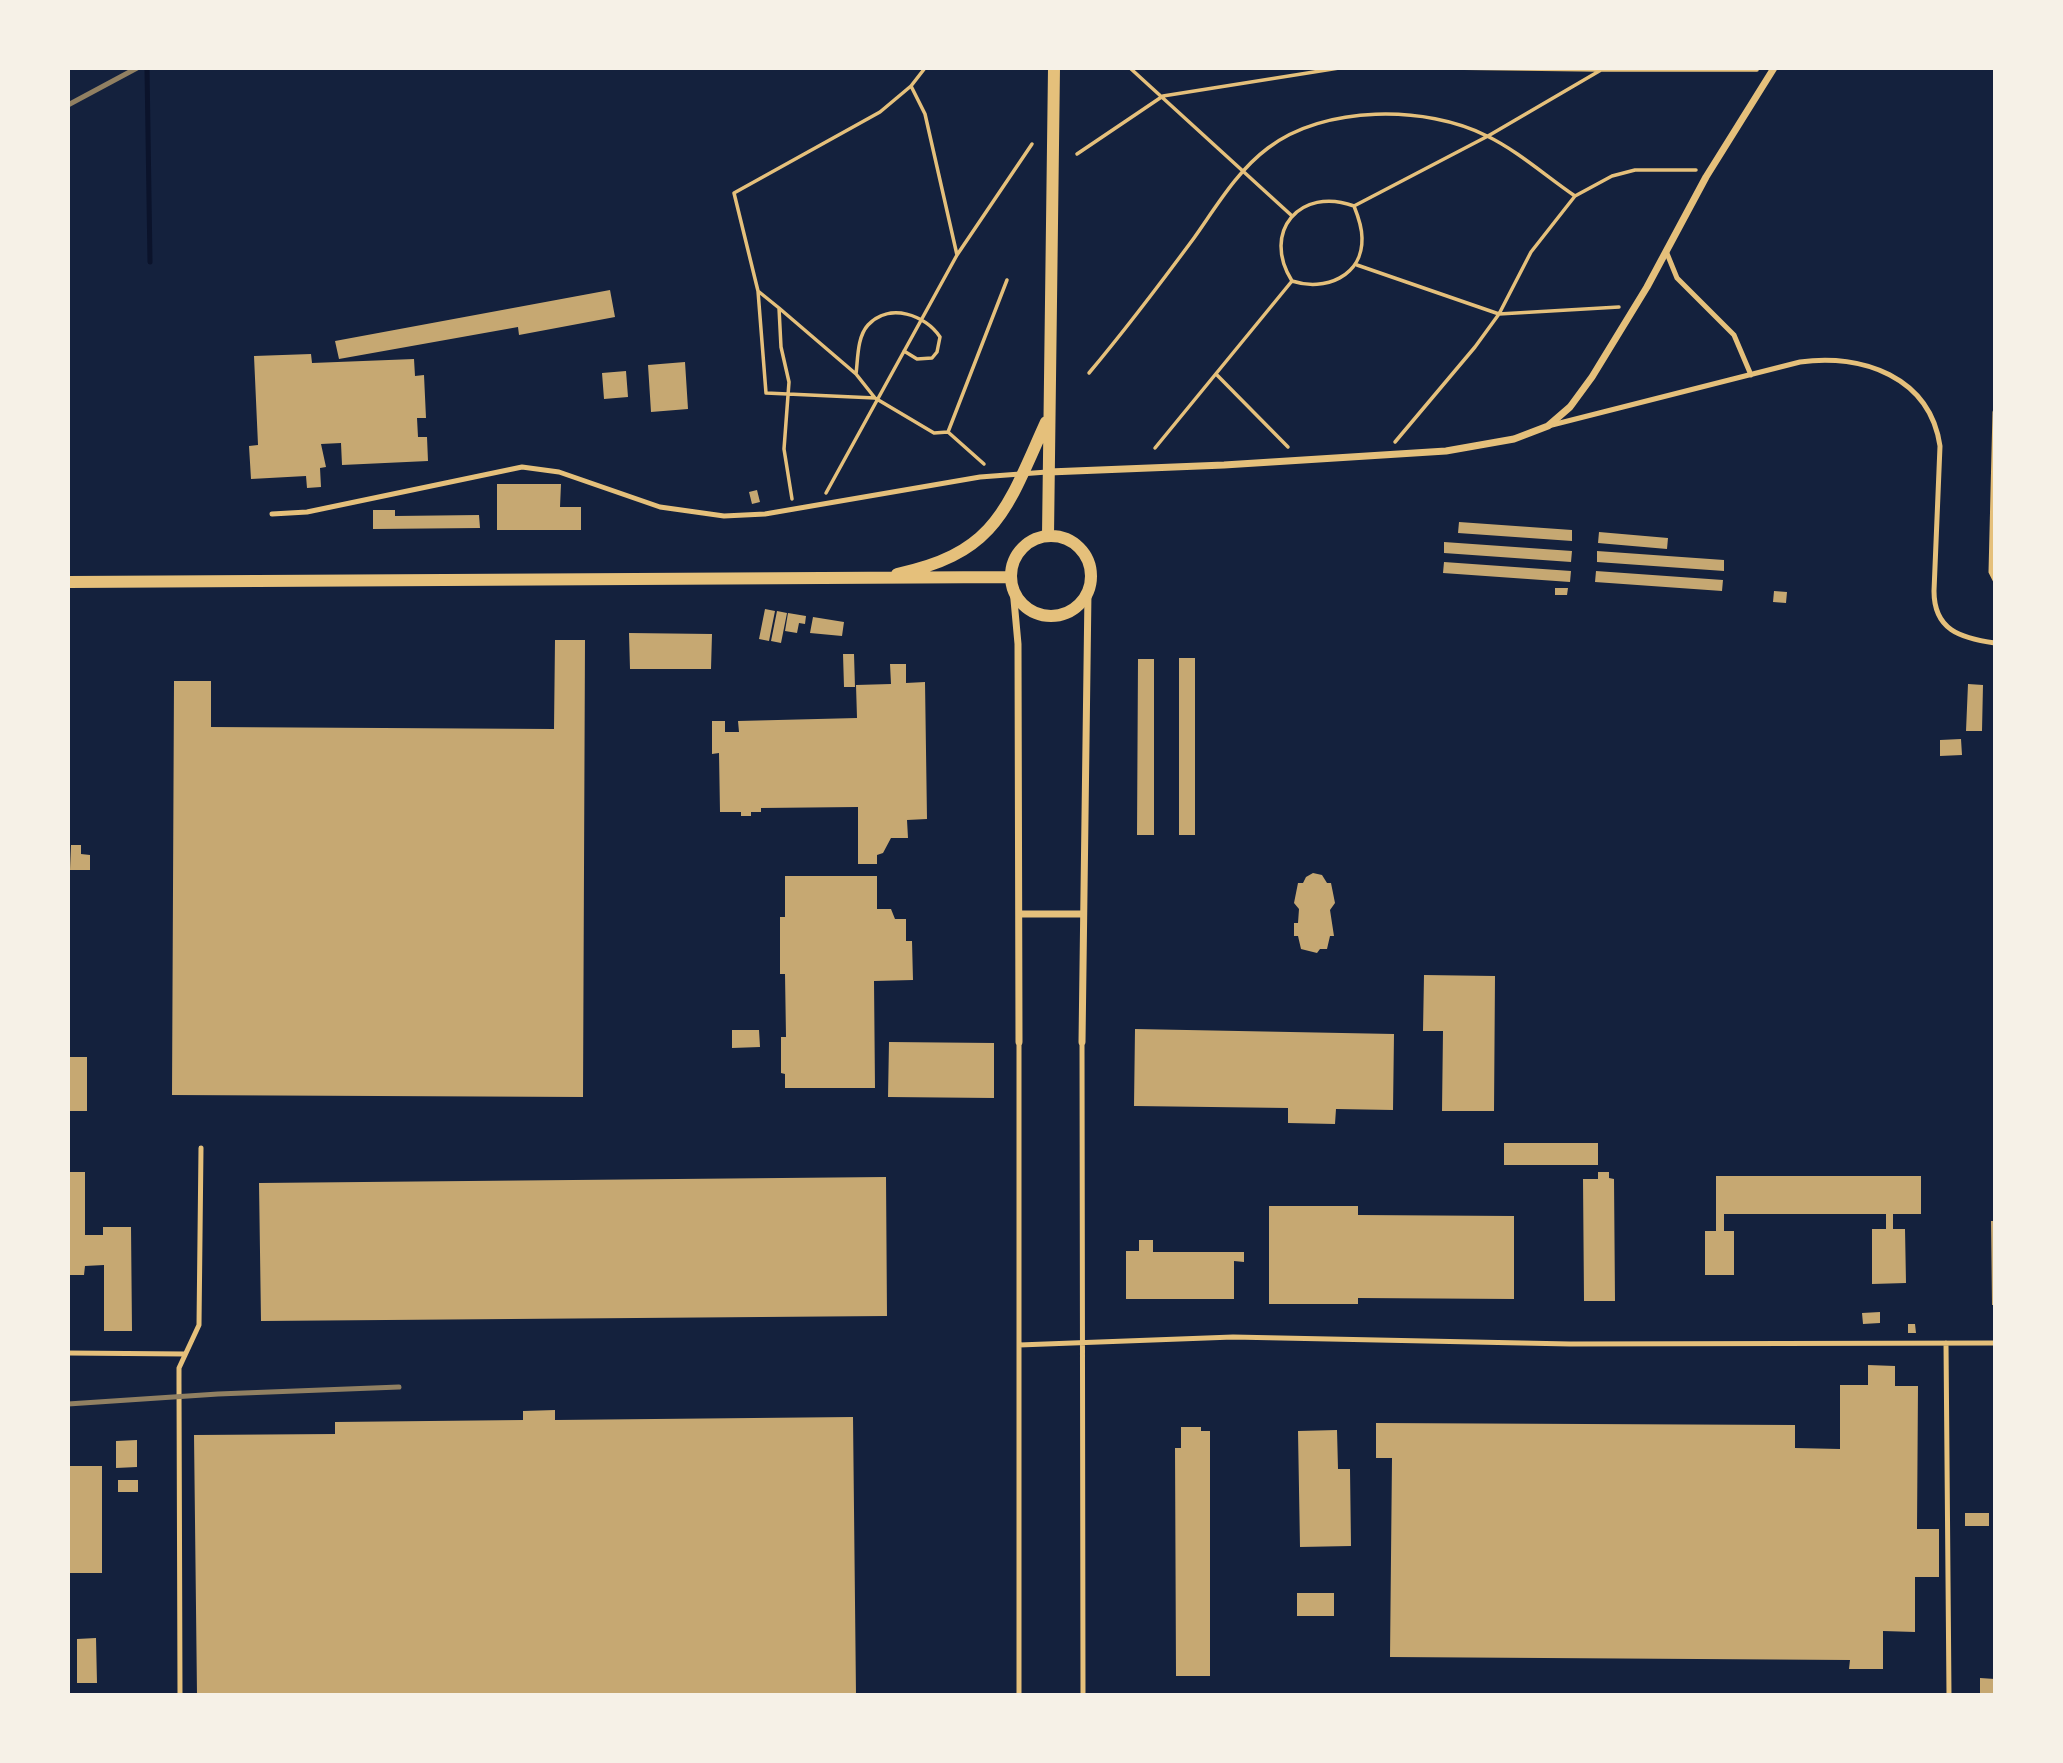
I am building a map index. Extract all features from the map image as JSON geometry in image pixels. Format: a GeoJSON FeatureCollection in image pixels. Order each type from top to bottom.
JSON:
{"type":"FeatureCollection","features":[{"type":"Feature","properties":{"kind":"street"},"geometry":{"type":"LineString","coordinates":[[1048,535],[1054,68]]}},
{"type":"Feature","properties":{"kind":"street"},"geometry":{"type":"LineString","coordinates":[[1049,472],[1224,465],[1446,451],[1514,439],[1548,426],[1570,407],[1592,377],[1706,177],[1774,69]]}},
{"type":"Feature","properties":{"kind":"street"},"geometry":{"type":"LineString","coordinates":[[862,580],[929,567],[974,546],[990,530],[1023,473],[1049,416]]}},
{"type":"Feature","properties":{"kind":"street"},"geometry":{"type":"LineString","coordinates":[[1019,1042],[1017,644],[1012,583],[1017,554],[1025,544],[1048,535],[1071,540],[1081,548],[1091,569],[1088,592],[1082,1042]]}},
{"type":"Feature","properties":{"kind":"street"},"geometry":{"type":"LineString","coordinates":[[68,582],[862,580],[1012,583]]}},
{"type":"Feature","properties":{"kind":"street"},"geometry":{"type":"LineString","coordinates":[[1012,583],[1027,609],[1050,616],[1073,609],[1088,592]]}},
{"type":"Feature","properties":{"kind":"street"},"geometry":{"type":"LineString","coordinates":[[1019,914],[1083,914]]}},
{"type":"Feature","properties":{"kind":"lane"},"geometry":{"type":"LineString","coordinates":[[1666,251],[1677,278],[1734,335],[1751,375]]}},
{"type":"Feature","properties":{"kind":"lane"},"geometry":{"type":"LineString","coordinates":[[1548,426],[1817,359],[1850,363],[1888,374],[1903,383],[1926,404],[1937,428],[1940,446],[1934,591],[1937,615],[1950,629],[1995,643]]}},
{"type":"Feature","properties":{"kind":"lane"},"geometry":{"type":"LineString","coordinates":[[1995,412],[1991,572],[1995,580]]}},
{"type":"Feature","properties":{"kind":"lane"},"geometry":{"type":"LineString","coordinates":[[272,514],[307,512],[522,467],[559,472],[604,490],[660,507],[723,516],[765,514],[980,477],[1049,472]]}},
{"type":"Feature","properties":{"kind":"lane"},"geometry":{"type":"LineString","coordinates":[[1019,1042],[1019,1695]]}},
{"type":"Feature","properties":{"kind":"lane"},"geometry":{"type":"LineString","coordinates":[[1082,1042],[1083,1695]]}},
{"type":"Feature","properties":{"kind":"lane"},"geometry":{"type":"LineString","coordinates":[[180,1695],[178,1384],[185,1354],[194,1342],[200,1325],[201,1148]]}},
{"type":"Feature","properties":{"kind":"lane"},"geometry":{"type":"LineString","coordinates":[[1019,1345],[1233,1337],[1570,1344],[1995,1343]]}},
{"type":"Feature","properties":{"kind":"lane"},"geometry":{"type":"LineString","coordinates":[[1946,1343],[1949,1695]]}},
{"type":"Feature","properties":{"kind":"lane"},"geometry":{"type":"LineString","coordinates":[[68,1353],[185,1354]]}},
{"type":"Feature","properties":{"kind":"path"},"geometry":{"type":"LineString","coordinates":[[875,398],[766,393],[758,291],[734,193],[880,112],[911,86],[925,68]]}},
{"type":"Feature","properties":{"kind":"path"},"geometry":{"type":"LineString","coordinates":[[1130,68],[1291,215]]}},
{"type":"Feature","properties":{"kind":"path"},"geometry":{"type":"LineString","coordinates":[[1077,154],[1163,96],[1339,68]]}},
{"type":"Feature","properties":{"kind":"path"},"geometry":{"type":"LineString","coordinates":[[1445,68],[1774,69]]}},
{"type":"Feature","properties":{"kind":"path"},"geometry":{"type":"LineString","coordinates":[[1354,206],[1363,237],[1357,265],[1345,276],[1330,282],[1304,285],[1292,281],[1283,264],[1281,252],[1285,226],[1291,215],[1309,204],[1335,202],[1354,206],[1488,136],[1601,70]]}},
{"type":"Feature","properties":{"kind":"path"},"geometry":{"type":"LineString","coordinates":[[911,86],[925,114],[957,254]]}},
{"type":"Feature","properties":{"kind":"path"},"geometry":{"type":"LineString","coordinates":[[1089,373],[1149,300],[1243,171],[1283,137],[1320,124],[1355,116],[1387,113],[1460,125],[1488,136],[1575,196]]}},
{"type":"Feature","properties":{"kind":"path"},"geometry":{"type":"LineString","coordinates":[[825,495],[875,398],[923,318],[957,254],[1031,144]]}},
{"type":"Feature","properties":{"kind":"path"},"geometry":{"type":"LineString","coordinates":[[1395,442],[1475,348],[1499,314],[1531,252],[1575,196],[1612,176],[1635,170],[1700,170]]}},
{"type":"Feature","properties":{"kind":"path"},"geometry":{"type":"LineString","coordinates":[[1357,265],[1499,314],[1619,307]]}},
{"type":"Feature","properties":{"kind":"path"},"geometry":{"type":"LineString","coordinates":[[948,432],[1007,280]]}},
{"type":"Feature","properties":{"kind":"path"},"geometry":{"type":"LineString","coordinates":[[1155,448],[1292,281]]}},
{"type":"Feature","properties":{"kind":"path"},"geometry":{"type":"LineString","coordinates":[[758,291],[856,374],[875,398],[934,433],[948,432],[988,468]]}},
{"type":"Feature","properties":{"kind":"path"},"geometry":{"type":"LineString","coordinates":[[779,308],[781,347],[788,368],[789,396],[784,449],[792,501]]}},
{"type":"Feature","properties":{"kind":"path"},"geometry":{"type":"LineString","coordinates":[[856,374],[867,326],[888,314],[923,318],[933,325],[940,337],[937,352],[926,359],[917,359],[904,351]]}},
{"type":"Feature","properties":{"kind":"path"},"geometry":{"type":"LineString","coordinates":[[1216,374],[1288,447]]}},
{"type":"Feature","properties":{"kind":"building"},"geometry":{"type":"Polygon","coordinates":[[[610,290],[615,317],[519,335],[518,327],[339,359],[335,341],[610,290]]]}},
{"type":"Feature","properties":{"kind":"building"},"geometry":{"type":"Polygon","coordinates":[[[311,354],[312,363],[414,359],[415,376],[424,375],[426,418],[417,418],[418,437],[427,437],[428,461],[342,465],[341,443],[321,444],[326,467],[320,468],[321,487],[307,488],[306,476],[251,479],[249,446],[258,445],[254,356],[311,354]]]}},
{"type":"Feature","properties":{"kind":"building"},"geometry":{"type":"Polygon","coordinates":[[[685,362],[688,409],[651,412],[648,365],[685,362]]]}},
{"type":"Feature","properties":{"kind":"building"},"geometry":{"type":"Polygon","coordinates":[[[626,371],[628,397],[604,399],[602,373],[626,371]]]}},
{"type":"Feature","properties":{"kind":"building"},"geometry":{"type":"Polygon","coordinates":[[[497,484],[561,484],[560,507],[581,507],[581,530],[497,530],[497,484]]]}},
{"type":"Feature","properties":{"kind":"building"},"geometry":{"type":"Polygon","coordinates":[[[757,490],[760,502],[752,504],[749,492],[757,490]]]}},
{"type":"Feature","properties":{"kind":"building"},"geometry":{"type":"Polygon","coordinates":[[[373,510],[395,510],[395,516],[479,515],[480,528],[373,529],[373,510]]]}},
{"type":"Feature","properties":{"kind":"building"},"geometry":{"type":"Polygon","coordinates":[[[1459,522],[1572,530],[1572,541],[1458,533],[1459,522]]]}},
{"type":"Feature","properties":{"kind":"building"},"geometry":{"type":"Polygon","coordinates":[[[1599,532],[1668,538],[1667,549],[1598,543],[1599,532]]]}},
{"type":"Feature","properties":{"kind":"building"},"geometry":{"type":"Polygon","coordinates":[[[1444,542],[1572,551],[1571,562],[1444,553],[1444,542]]]}},
{"type":"Feature","properties":{"kind":"building"},"geometry":{"type":"Polygon","coordinates":[[[1597,551],[1724,560],[1724,571],[1597,562],[1597,551]]]}},
{"type":"Feature","properties":{"kind":"building"},"geometry":{"type":"Polygon","coordinates":[[[1444,562],[1571,571],[1570,582],[1443,573],[1444,562]]]}},
{"type":"Feature","properties":{"kind":"building"},"geometry":{"type":"Polygon","coordinates":[[[1596,571],[1723,580],[1722,591],[1595,582],[1596,571]]]}},
{"type":"Feature","properties":{"kind":"building"},"geometry":{"type":"Polygon","coordinates":[[[1555,588],[1568,588],[1567,595],[1555,595],[1555,588]]]}},
{"type":"Feature","properties":{"kind":"building"},"geometry":{"type":"Polygon","coordinates":[[[1774,591],[1787,592],[1786,603],[1773,602],[1774,591]]]}},
{"type":"Feature","properties":{"kind":"building"},"geometry":{"type":"Polygon","coordinates":[[[765,609],[775,611],[769,641],[759,639],[765,609]]]}},
{"type":"Feature","properties":{"kind":"building"},"geometry":{"type":"Polygon","coordinates":[[[777,611],[787,613],[781,643],[771,641],[777,611]]]}},
{"type":"Feature","properties":{"kind":"building"},"geometry":{"type":"Polygon","coordinates":[[[788,613],[806,616],[805,624],[799,623],[797,633],[785,631],[788,613]]]}},
{"type":"Feature","properties":{"kind":"building"},"geometry":{"type":"Polygon","coordinates":[[[813,617],[844,622],[842,636],[810,633],[813,617]]]}},
{"type":"Feature","properties":{"kind":"building"},"geometry":{"type":"Polygon","coordinates":[[[629,633],[712,634],[711,669],[630,669],[629,633]]]}},
{"type":"Feature","properties":{"kind":"building"},"geometry":{"type":"Polygon","coordinates":[[[555,640],[585,640],[583,1097],[172,1095],[174,681],[211,681],[211,727],[554,729],[555,640]]]}},
{"type":"Feature","properties":{"kind":"building"},"geometry":{"type":"Polygon","coordinates":[[[843,654],[854,654],[855,687],[844,687],[843,654]]]}},
{"type":"Feature","properties":{"kind":"building"},"geometry":{"type":"Polygon","coordinates":[[[1179,658],[1195,658],[1195,835],[1179,835],[1179,658]]]}},
{"type":"Feature","properties":{"kind":"building"},"geometry":{"type":"Polygon","coordinates":[[[1138,659],[1154,659],[1154,835],[1137,835],[1138,659]]]}},
{"type":"Feature","properties":{"kind":"building"},"geometry":{"type":"Polygon","coordinates":[[[890,664],[906,664],[906,683],[925,682],[927,819],[907,820],[908,838],[891,838],[883,853],[877,855],[877,864],[858,864],[858,807],[761,808],[761,812],[751,812],[751,816],[741,816],[741,812],[720,812],[719,753],[712,754],[712,721],[725,721],[725,732],[739,732],[738,721],[857,718],[856,685],[891,684],[890,664]]]}},
{"type":"Feature","properties":{"kind":"building"},"geometry":{"type":"Polygon","coordinates":[[[1968,684],[1983,685],[1982,731],[1966,731],[1968,684]]]}},
{"type":"Feature","properties":{"kind":"building"},"geometry":{"type":"Polygon","coordinates":[[[1961,739],[1962,755],[1940,756],[1940,740],[1961,739]]]}},
{"type":"Feature","properties":{"kind":"building"},"geometry":{"type":"Polygon","coordinates":[[[71,845],[81,845],[81,854],[90,855],[90,870],[70,870],[71,845]]]}},
{"type":"Feature","properties":{"kind":"building"},"geometry":{"type":"Polygon","coordinates":[[[1313,873],[1322,875],[1327,883],[1331,883],[1335,903],[1330,910],[1334,936],[1330,936],[1327,949],[1320,949],[1317,953],[1301,949],[1298,936],[1294,936],[1294,923],[1298,923],[1299,909],[1294,903],[1298,883],[1303,883],[1306,877],[1313,873]]]}},
{"type":"Feature","properties":{"kind":"building"},"geometry":{"type":"Polygon","coordinates":[[[785,876],[877,876],[877,909],[891,909],[895,919],[906,919],[906,941],[912,941],[913,980],[874,981],[875,1088],[785,1088],[785,1074],[781,1073],[781,1037],[786,1037],[785,974],[780,974],[780,917],[785,917],[785,876]]]}},
{"type":"Feature","properties":{"kind":"building"},"geometry":{"type":"Polygon","coordinates":[[[1424,975],[1495,976],[1494,1111],[1442,1111],[1443,1031],[1423,1031],[1424,975]]]}},
{"type":"Feature","properties":{"kind":"building"},"geometry":{"type":"Polygon","coordinates":[[[1135,1029],[1394,1034],[1393,1110],[1336,1109],[1335,1124],[1288,1123],[1288,1108],[1134,1106],[1135,1029]]]}},
{"type":"Feature","properties":{"kind":"building"},"geometry":{"type":"Polygon","coordinates":[[[732,1030],[759,1030],[760,1047],[732,1048],[732,1030]]]}},
{"type":"Feature","properties":{"kind":"building"},"geometry":{"type":"Polygon","coordinates":[[[889,1042],[994,1043],[994,1098],[888,1097],[889,1042]]]}},
{"type":"Feature","properties":{"kind":"building"},"geometry":{"type":"Polygon","coordinates":[[[68,1057],[87,1057],[87,1111],[68,1111],[68,1057]]]}},
{"type":"Feature","properties":{"kind":"building"},"geometry":{"type":"Polygon","coordinates":[[[1504,1143],[1598,1143],[1598,1165],[1504,1165],[1504,1143]]]}},
{"type":"Feature","properties":{"kind":"building"},"geometry":{"type":"Polygon","coordinates":[[[68,1172],[85,1172],[85,1235],[103,1235],[103,1227],[131,1227],[132,1331],[104,1331],[104,1265],[85,1266],[84,1275],[68,1275],[68,1172]]]}},
{"type":"Feature","properties":{"kind":"building"},"geometry":{"type":"Polygon","coordinates":[[[1598,1172],[1609,1172],[1609,1178],[1614,1179],[1615,1301],[1584,1301],[1583,1179],[1598,1179],[1598,1172]]]}},
{"type":"Feature","properties":{"kind":"building"},"geometry":{"type":"Polygon","coordinates":[[[1716,1176],[1921,1176],[1921,1214],[1893,1214],[1893,1229],[1905,1229],[1906,1283],[1872,1284],[1872,1229],[1886,1229],[1886,1214],[1724,1214],[1724,1231],[1734,1231],[1734,1275],[1705,1275],[1705,1231],[1716,1231],[1716,1176]]]}},
{"type":"Feature","properties":{"kind":"building"},"geometry":{"type":"Polygon","coordinates":[[[886,1177],[887,1316],[261,1321],[259,1183],[886,1177]]]}},
{"type":"Feature","properties":{"kind":"building"},"geometry":{"type":"Polygon","coordinates":[[[1269,1206],[1358,1206],[1358,1215],[1514,1216],[1514,1299],[1358,1298],[1358,1304],[1269,1304],[1269,1206]]]}},
{"type":"Feature","properties":{"kind":"building"},"geometry":{"type":"Polygon","coordinates":[[[1991,1221],[1995,1221],[1995,1305],[1992,1305],[1991,1221]]]}},
{"type":"Feature","properties":{"kind":"building"},"geometry":{"type":"Polygon","coordinates":[[[1139,1240],[1153,1240],[1153,1252],[1244,1252],[1244,1262],[1234,1261],[1234,1299],[1126,1299],[1126,1251],[1139,1251],[1139,1240]]]}},
{"type":"Feature","properties":{"kind":"building"},"geometry":{"type":"Polygon","coordinates":[[[1880,1312],[1880,1323],[1863,1324],[1862,1313],[1880,1312]]]}},
{"type":"Feature","properties":{"kind":"building"},"geometry":{"type":"Polygon","coordinates":[[[1908,1324],[1915,1324],[1916,1333],[1908,1333],[1908,1324]]]}},
{"type":"Feature","properties":{"kind":"building"},"geometry":{"type":"Polygon","coordinates":[[[1868,1365],[1895,1366],[1895,1386],[1918,1386],[1917,1529],[1939,1529],[1939,1577],[1915,1577],[1915,1632],[1883,1631],[1883,1669],[1849,1669],[1850,1660],[1390,1657],[1392,1458],[1376,1458],[1376,1423],[1795,1425],[1795,1448],[1840,1449],[1840,1385],[1868,1385],[1868,1365]]]}},
{"type":"Feature","properties":{"kind":"building"},"geometry":{"type":"Polygon","coordinates":[[[555,1410],[555,1420],[853,1417],[856,1695],[197,1695],[194,1435],[335,1434],[335,1422],[523,1420],[523,1411],[555,1410]]]}},
{"type":"Feature","properties":{"kind":"building"},"geometry":{"type":"Polygon","coordinates":[[[1181,1427],[1201,1427],[1201,1431],[1210,1431],[1210,1676],[1176,1676],[1175,1448],[1181,1448],[1181,1427]]]}},
{"type":"Feature","properties":{"kind":"building"},"geometry":{"type":"Polygon","coordinates":[[[1337,1430],[1338,1469],[1350,1469],[1351,1546],[1300,1547],[1298,1431],[1337,1430]]]}},
{"type":"Feature","properties":{"kind":"building"},"geometry":{"type":"Polygon","coordinates":[[[137,1440],[137,1467],[116,1468],[116,1441],[137,1440]]]}},
{"type":"Feature","properties":{"kind":"building"},"geometry":{"type":"Polygon","coordinates":[[[68,1466],[102,1466],[102,1573],[68,1573],[68,1466]]]}},
{"type":"Feature","properties":{"kind":"building"},"geometry":{"type":"Polygon","coordinates":[[[118,1480],[138,1480],[138,1492],[118,1492],[118,1480]]]}},
{"type":"Feature","properties":{"kind":"building"},"geometry":{"type":"Polygon","coordinates":[[[1965,1513],[1989,1513],[1989,1526],[1965,1526],[1965,1513]]]}},
{"type":"Feature","properties":{"kind":"building"},"geometry":{"type":"Polygon","coordinates":[[[1297,1593],[1334,1593],[1334,1616],[1297,1616],[1297,1593]]]}},
{"type":"Feature","properties":{"kind":"building"},"geometry":{"type":"Polygon","coordinates":[[[96,1638],[97,1683],[77,1683],[77,1639],[96,1638]]]}},
{"type":"Feature","properties":{"kind":"building"},"geometry":{"type":"Polygon","coordinates":[[[1980,1678],[1995,1679],[1995,1695],[1980,1695],[1980,1678]]]}},
{"type":"Feature","properties":{"kind":"waterway"},"geometry":{"type":"LineString","coordinates":[[147,68],[150,262]]}},
{"type":"Feature","properties":{"kind":"railway"},"geometry":{"type":"LineString","coordinates":[[68,105],[137,68]]}},
{"type":"Feature","properties":{"kind":"railway"},"geometry":{"type":"LineString","coordinates":[[68,1404],[218,1394],[399,1387]]}}]}
